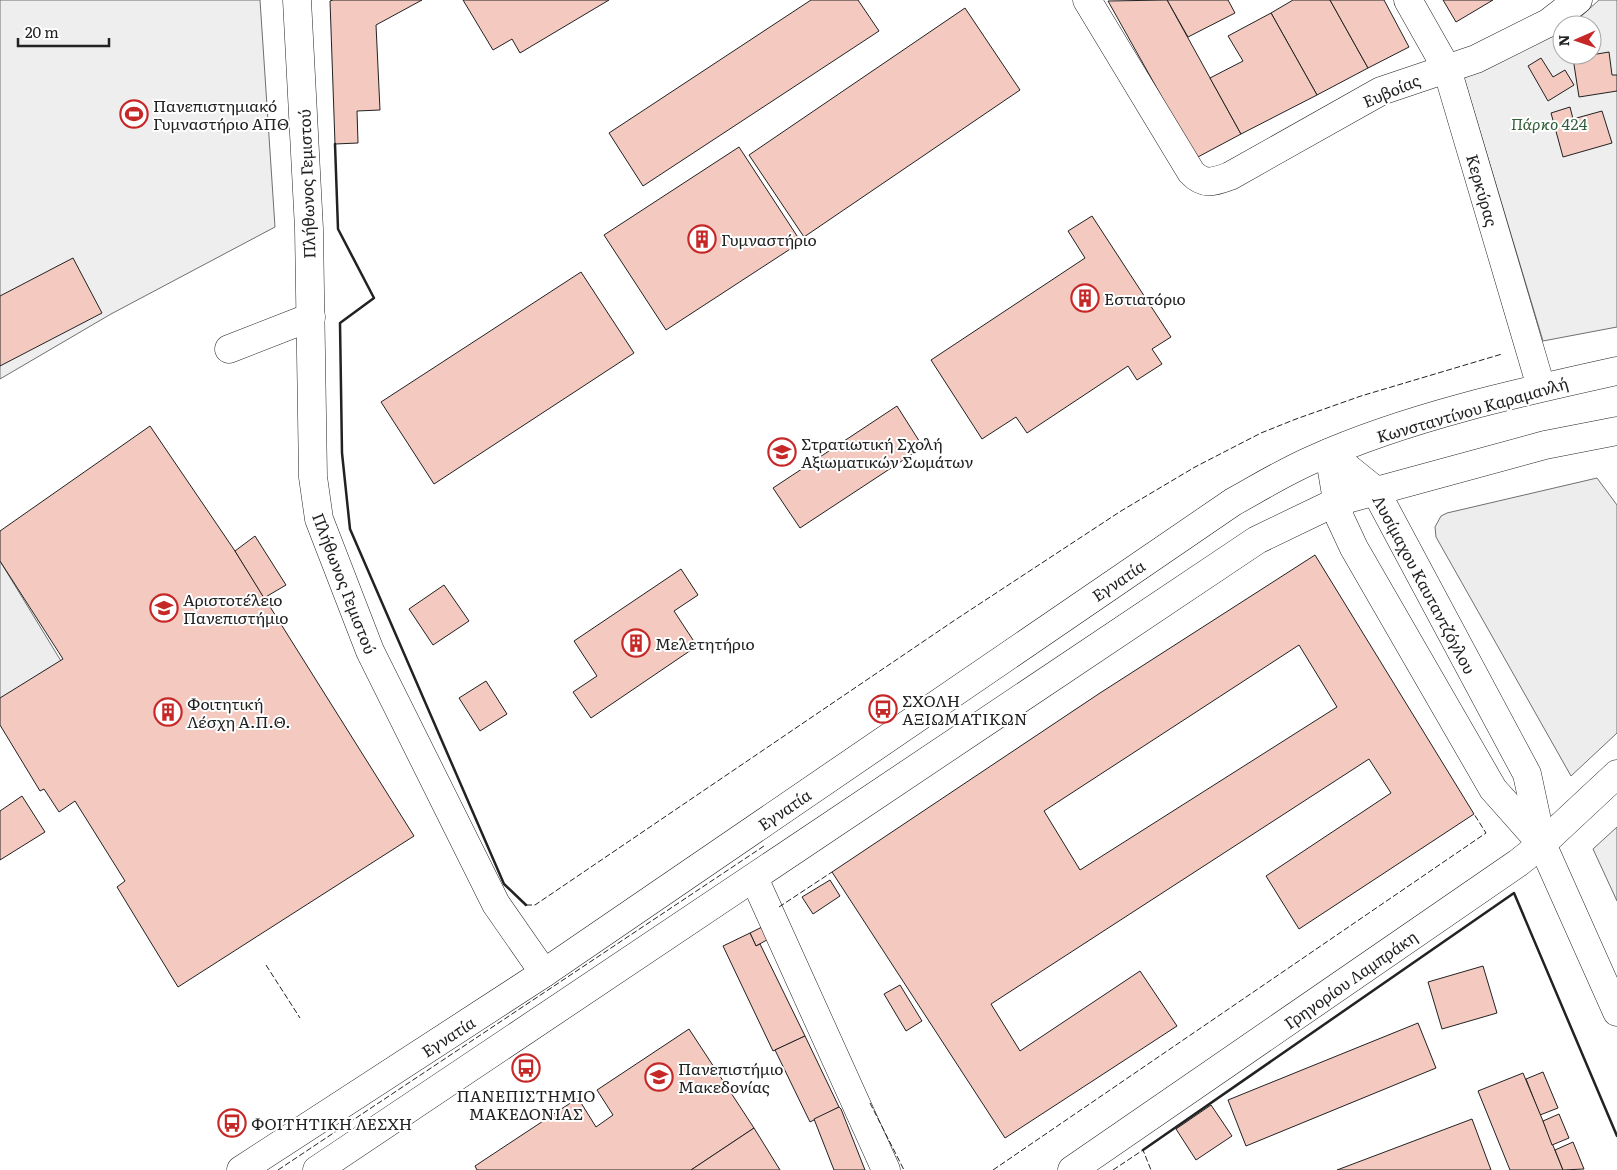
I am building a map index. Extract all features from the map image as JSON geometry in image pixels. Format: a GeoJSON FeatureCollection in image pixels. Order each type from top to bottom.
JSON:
{"type":"FeatureCollection","features":[{"type":"Feature","properties":{"kind":"street","name":"Πλήθωνος Γεμιστού"},"geometry":{"type":"LineString","coordinates":[[297,0],[309,229],[315,502],[322,529],[370,651],[473,860],[507,922],[544,973]]}},
{"type":"Feature","properties":{"kind":"street","name":"Ευβοίας"},"geometry":{"type":"LineString","coordinates":[[1087,0],[1191,172],[1204,182],[1213,182],[1230,176],[1381,91],[1476,59],[1548,22],[1578,0]]}},
{"type":"Feature","properties":{"kind":"street","name":"Κερκύρας"},"geometry":{"type":"LineString","coordinates":[[1408,0],[1447,69],[1540,387]]}},
{"type":"Feature","properties":{"kind":"street"},"geometry":{"type":"LineString","coordinates":[[229,349],[311,317]]}},
{"type":"Feature","properties":{"kind":"street","name":"Κωνσταντίνου Καραμανλή"},"geometry":{"type":"LineString","coordinates":[[1329,453],[1404,426],[1540,387],[1617,371]]}},
{"type":"Feature","properties":{"kind":"street"},"geometry":{"type":"LineString","coordinates":[[317,1170],[1238,552],[1274,530],[1336,502],[1375,490],[1545,446],[1617,431]]}},
{"type":"Feature","properties":{"kind":"street","name":"Εγνατία"},"geometry":{"type":"LineString","coordinates":[[241,1170],[544,973],[1233,502],[1291,470],[1329,453]]}},
{"type":"Feature","properties":{"kind":"street","name":"Λυσίμαχου Καυταντζόγλου"},"geometry":{"type":"LineString","coordinates":[[1329,453],[1375,490],[1527,774],[1542,844],[1617,1012]]}},
{"type":"Feature","properties":{"kind":"street","name":"Λυσίμαχου Καυταντζόγλου"},"geometry":{"type":"LineString","coordinates":[[1329,453],[1340,518],[1354,548],[1493,789],[1542,844]]}},
{"type":"Feature","properties":{"kind":"street","name":"Γρηγορίου Λαμπράκη"},"geometry":{"type":"LineString","coordinates":[[1072,1170],[1542,844],[1617,774]]}},
{"type":"Feature","properties":{"kind":"street"},"geometry":{"type":"LineString","coordinates":[[754,878],[886,1170]]}},
{"type":"Feature","properties":{"kind":"green space","name":"Πανεπιστημιακό Γυμναστήριο ΑΠΘ"},"geometry":{"type":"Polygon","coordinates":[[[0,0],[260,0],[275,227],[111,314],[0,379],[0,0]]]}},
{"type":"Feature","properties":{"kind":"green space","name":"Πάρκο 424"},"geometry":{"type":"Polygon","coordinates":[[[1599,0],[1617,0],[1617,327],[1543,341],[1464,78],[1552,32],[1552,65],[1602,65],[1602,15],[1582,15],[1599,0]]]}},
{"type":"Feature","properties":{"kind":"green space"},"geometry":{"type":"Polygon","coordinates":[[[1617,827],[1617,901],[1593,849],[1617,827]]]}},
{"type":"Feature","properties":{"kind":"shaded area"},"geometry":{"type":"Polygon","coordinates":[[[1597,478],[1617,505],[1617,733],[1571,776],[1436,537],[1435,527],[1441,516],[1447,513],[1597,478]]]}},
{"type":"Feature","properties":{"kind":"shaded area"},"geometry":{"type":"Polygon","coordinates":[[[0,561],[61,661],[0,699],[0,561]]]}},
{"type":"Feature","properties":{"kind":"building"},"geometry":{"type":"Polygon","coordinates":[[[422,0],[376,25],[380,110],[357,111],[358,143],[335,144],[330,1],[422,0]]]}},
{"type":"Feature","properties":{"kind":"building"},"geometry":{"type":"Polygon","coordinates":[[[463,0],[609,0],[520,53],[512,39],[493,50],[463,0]]]}},
{"type":"Feature","properties":{"kind":"building"},"geometry":{"type":"Polygon","coordinates":[[[811,0],[858,0],[879,31],[643,186],[609,133],[811,0]]]}},
{"type":"Feature","properties":{"kind":"building"},"geometry":{"type":"Polygon","coordinates":[[[1167,0],[1228,0],[1235,13],[1188,37],[1167,0]]]}},
{"type":"Feature","properties":{"kind":"building"},"geometry":{"type":"Polygon","coordinates":[[[1167,0],[1241,134],[1196,158],[1108,1],[1167,0]]]}},
{"type":"Feature","properties":{"kind":"building"},"geometry":{"type":"Polygon","coordinates":[[[1293,0],[1330,0],[1368,68],[1317,95],[1271,13],[1293,0]]]}},
{"type":"Feature","properties":{"kind":"building"},"geometry":{"type":"Polygon","coordinates":[[[1330,0],[1384,0],[1409,47],[1368,68],[1330,0]]]}},
{"type":"Feature","properties":{"kind":"building"},"geometry":{"type":"Polygon","coordinates":[[[1443,0],[1493,0],[1456,22],[1443,0]]]}},
{"type":"Feature","properties":{"kind":"building"},"geometry":{"type":"Polygon","coordinates":[[[965,8],[1020,90],[804,237],[749,155],[965,8]]]}},
{"type":"Feature","properties":{"kind":"building"},"geometry":{"type":"Polygon","coordinates":[[[1271,13],[1317,95],[1241,134],[1210,78],[1243,61],[1228,36],[1271,13]]]}},
{"type":"Feature","properties":{"kind":"building"},"geometry":{"type":"Polygon","coordinates":[[[1609,52],[1612,75],[1617,75],[1617,91],[1579,97],[1574,65],[1602,65],[1602,53],[1609,52]]]}},
{"type":"Feature","properties":{"kind":"building"},"geometry":{"type":"Polygon","coordinates":[[[1541,58],[1553,77],[1565,70],[1574,85],[1548,101],[1528,66],[1541,58]]]}},
{"type":"Feature","properties":{"kind":"building"},"geometry":{"type":"Polygon","coordinates":[[[1570,107],[1573,119],[1602,111],[1612,143],[1563,157],[1551,113],[1570,107]]]}},
{"type":"Feature","properties":{"kind":"building","name":"Γυμναστήριο"},"geometry":{"type":"Polygon","coordinates":[[[739,147],[801,242],[666,330],[604,235],[739,147]]]}},
{"type":"Feature","properties":{"kind":"building","name":"Εστιατόριο"},"geometry":{"type":"Polygon","coordinates":[[[1092,216],[1171,337],[1152,349],[1162,364],[1137,380],[1128,366],[1027,433],[1016,417],[982,439],[931,360],[1085,258],[1068,231],[1092,216]]]}},
{"type":"Feature","properties":{"kind":"building"},"geometry":{"type":"Polygon","coordinates":[[[73,258],[102,313],[0,366],[0,296],[73,258]]]}},
{"type":"Feature","properties":{"kind":"building"},"geometry":{"type":"Polygon","coordinates":[[[581,272],[634,353],[434,484],[381,402],[581,272]]]}},
{"type":"Feature","properties":{"kind":"building"},"geometry":{"type":"Polygon","coordinates":[[[897,406],[923,447],[800,528],[773,488],[897,406]]]}},
{"type":"Feature","properties":{"kind":"building","name":"Φοιτητική Λέσχη Α.Π.Θ."},"geometry":{"type":"Polygon","coordinates":[[[150,426],[235,551],[414,836],[178,987],[117,887],[125,881],[75,801],[59,812],[44,789],[40,791],[0,725],[0,698],[63,659],[0,561],[0,531],[150,426]]]}},
{"type":"Feature","properties":{"kind":"building"},"geometry":{"type":"Polygon","coordinates":[[[255,536],[286,585],[264,598],[235,551],[255,536]]]}},
{"type":"Feature","properties":{"kind":"building"},"geometry":{"type":"Polygon","coordinates":[[[1315,555],[1474,814],[1299,929],[1266,876],[1391,793],[1369,759],[991,1004],[1020,1051],[1140,971],[1177,1026],[1005,1138],[832,872],[1100,693],[1315,555]],[[1299,645],[1044,811],[1080,870],[1337,707],[1299,645]]]}},
{"type":"Feature","properties":{"kind":"building","name":"Μελετητήριο"},"geometry":{"type":"Polygon","coordinates":[[[681,569],[698,595],[674,611],[697,646],[591,718],[573,692],[597,676],[574,641],[681,569]]]}},
{"type":"Feature","properties":{"kind":"building"},"geometry":{"type":"Polygon","coordinates":[[[444,585],[469,621],[433,645],[409,609],[444,585]]]}},
{"type":"Feature","properties":{"kind":"building"},"geometry":{"type":"Polygon","coordinates":[[[486,681],[507,714],[480,731],[459,698],[486,681]]]}},
{"type":"Feature","properties":{"kind":"building"},"geometry":{"type":"Polygon","coordinates":[[[22,796],[45,832],[0,860],[0,811],[22,796]]]}},
{"type":"Feature","properties":{"kind":"building"},"geometry":{"type":"Polygon","coordinates":[[[830,880],[840,896],[813,914],[802,897],[830,880]]]}},
{"type":"Feature","properties":{"kind":"building"},"geometry":{"type":"Polygon","coordinates":[[[768,924],[774,936],[756,946],[750,933],[768,924]]]}},
{"type":"Feature","properties":{"kind":"building"},"geometry":{"type":"Polygon","coordinates":[[[750,933],[756,946],[760,944],[805,1036],[773,1051],[723,946],[750,933]]]}},
{"type":"Feature","properties":{"kind":"building"},"geometry":{"type":"Polygon","coordinates":[[[1483,966],[1497,1013],[1442,1029],[1428,982],[1483,966]]]}},
{"type":"Feature","properties":{"kind":"building"},"geometry":{"type":"Polygon","coordinates":[[[900,985],[922,1021],[906,1031],[884,994],[900,985]]]}},
{"type":"Feature","properties":{"kind":"building"},"geometry":{"type":"Polygon","coordinates":[[[1418,1023],[1436,1068],[1246,1146],[1228,1100],[1418,1023]]]}},
{"type":"Feature","properties":{"kind":"building"},"geometry":{"type":"Polygon","coordinates":[[[689,1029],[754,1128],[691,1170],[477,1170],[475,1166],[578,1098],[596,1127],[613,1115],[597,1090],[689,1029]]]}},
{"type":"Feature","properties":{"kind":"building"},"geometry":{"type":"Polygon","coordinates":[[[805,1036],[839,1107],[810,1122],[775,1050],[805,1036]]]}},
{"type":"Feature","properties":{"kind":"building"},"geometry":{"type":"Polygon","coordinates":[[[1543,1072],[1558,1108],[1540,1115],[1526,1079],[1543,1072]]]}},
{"type":"Feature","properties":{"kind":"building"},"geometry":{"type":"Polygon","coordinates":[[[1523,1073],[1563,1170],[1510,1170],[1478,1091],[1523,1073]]]}},
{"type":"Feature","properties":{"kind":"building"},"geometry":{"type":"Polygon","coordinates":[[[1211,1105],[1232,1136],[1196,1160],[1176,1129],[1211,1105]]]}},
{"type":"Feature","properties":{"kind":"building"},"geometry":{"type":"Polygon","coordinates":[[[839,1107],[865,1170],[834,1170],[814,1119],[839,1107]]]}},
{"type":"Feature","properties":{"kind":"building"},"geometry":{"type":"Polygon","coordinates":[[[1559,1114],[1569,1138],[1552,1145],[1543,1121],[1559,1114]]]}},
{"type":"Feature","properties":{"kind":"building"},"geometry":{"type":"Polygon","coordinates":[[[1472,1119],[1491,1170],[1337,1170],[1472,1119]]]}},
{"type":"Feature","properties":{"kind":"building"},"geometry":{"type":"Polygon","coordinates":[[[754,1128],[780,1170],[691,1170],[754,1128]]]}},
{"type":"Feature","properties":{"kind":"building"},"geometry":{"type":"Polygon","coordinates":[[[1573,1142],[1584,1169],[1563,1170],[1555,1150],[1573,1142]]]}},
{"type":"Feature","properties":{"kind":"fence"},"geometry":{"type":"LineString","coordinates":[[526,905],[535,905],[955,620],[1121,511],[1195,467],[1261,433],[1296,419],[1361,396],[1502,354]]}},
{"type":"Feature","properties":{"kind":"fence"},"geometry":{"type":"LineString","coordinates":[[993,1170],[1486,833],[1474,814]]}},
{"type":"Feature","properties":{"kind":"fence"},"geometry":{"type":"LineString","coordinates":[[278,1170],[764,846]]}},
{"type":"Feature","properties":{"kind":"fence"},"geometry":{"type":"LineString","coordinates":[[779,907],[832,872]]}},
{"type":"Feature","properties":{"kind":"fence"},"geometry":{"type":"LineString","coordinates":[[266,965],[300,1018]]}},
{"type":"Feature","properties":{"kind":"fence"},"geometry":{"type":"LineString","coordinates":[[870,1103],[904,1170]]}},
{"type":"Feature","properties":{"kind":"fence"},"geometry":{"type":"LineString","coordinates":[[1113,1170],[1143,1150],[1151,1170]]}},
{"type":"Feature","properties":{"kind":"wall"},"geometry":{"type":"LineString","coordinates":[[335,144],[338,229],[374,298],[340,323],[342,453],[350,529],[504,884],[526,905]]}},
{"type":"Feature","properties":{"kind":"wall"},"geometry":{"type":"LineString","coordinates":[[1143,1150],[1514,893],[1617,1136]]}},
{"type":"Feature","properties":{"kind":"place","name":"Πανεπιστημιακό Γυμναστήριο ΑΠΘ"},"geometry":{"type":"Point","coordinates":[134,114]}},
{"type":"Feature","properties":{"kind":"place","name":"Γυμναστήριο"},"geometry":{"type":"Point","coordinates":[702,239]}},
{"type":"Feature","properties":{"kind":"place","name":"Εστιατόριο"},"geometry":{"type":"Point","coordinates":[1085,298]}},
{"type":"Feature","properties":{"kind":"place","name":"Στρατιωτική Σχολή Αξιωματικών Σωμάτων"},"geometry":{"type":"Point","coordinates":[782,452]}},
{"type":"Feature","properties":{"kind":"place","name":"Αριστοτέλειο Πανεπιστήμιο"},"geometry":{"type":"Point","coordinates":[164,608]}},
{"type":"Feature","properties":{"kind":"place","name":"Μελετητήριο"},"geometry":{"type":"Point","coordinates":[636,643]}},
{"type":"Feature","properties":{"kind":"place","name":"ΣΧΟΛΗ ΑΞΙΩΜΑΤΙΚΩΝ"},"geometry":{"type":"Point","coordinates":[883,709]}},
{"type":"Feature","properties":{"kind":"place","name":"Φοιτητική Λέσχη Α.Π.Θ."},"geometry":{"type":"Point","coordinates":[168,712]}},
{"type":"Feature","properties":{"kind":"place","name":"ΠΑΝΕΠΙΣΤΗΜΙΟ ΜΑΚΕΔΟΝΙΑΣ"},"geometry":{"type":"Point","coordinates":[526,1068]}},
{"type":"Feature","properties":{"kind":"place","name":"Πανεπιστήμιο Μακεδονίας"},"geometry":{"type":"Point","coordinates":[659,1077]}},
{"type":"Feature","properties":{"kind":"place","name":"ΦΟΙΤΗΤΙΚΗ ΛΕΣΧΗ"},"geometry":{"type":"Point","coordinates":[232,1123]}}]}
